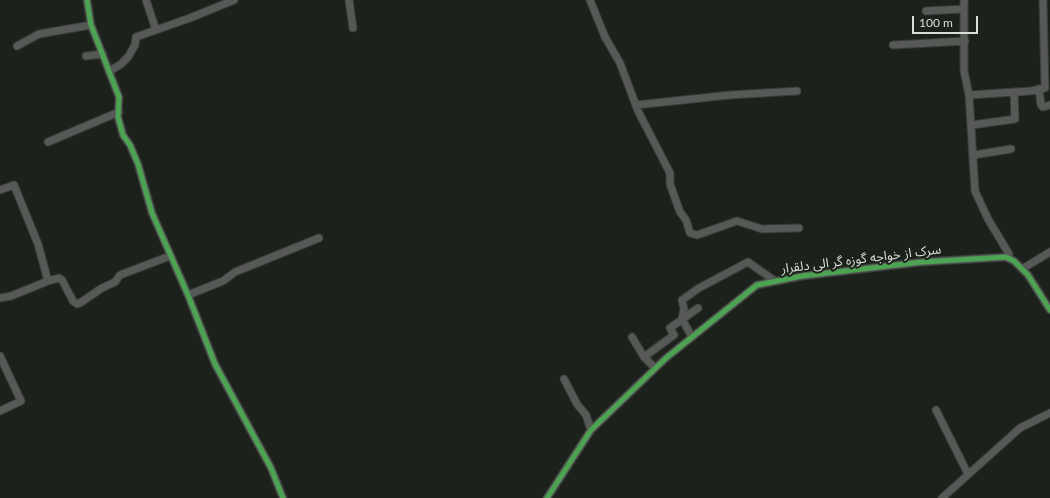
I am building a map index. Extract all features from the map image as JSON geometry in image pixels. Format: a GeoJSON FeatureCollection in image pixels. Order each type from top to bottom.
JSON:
{"type":"FeatureCollection","features":[{"type":"Feature","properties":{"kind":"street"},"geometry":{"type":"LineString","coordinates":[[87,0],[91,25],[119,97],[118,117],[123,135],[130,145],[138,164],[152,213],[188,295],[215,364],[271,468],[282,498]]}},
{"type":"Feature","properties":{"kind":"street"},"geometry":{"type":"LineString","coordinates":[[146,0],[156,30]]}},
{"type":"Feature","properties":{"kind":"street"},"geometry":{"type":"LineString","coordinates":[[110,72],[128,57],[135,45],[136,37],[190,18],[234,0]]}},
{"type":"Feature","properties":{"kind":"street"},"geometry":{"type":"LineString","coordinates":[[349,0],[354,28]]}},
{"type":"Feature","properties":{"kind":"street"},"geometry":{"type":"LineString","coordinates":[[590,0],[602,32],[620,62],[636,105],[670,173],[670,184],[680,212],[686,220],[690,233],[697,234],[737,221],[762,229],[799,228]]}},
{"type":"Feature","properties":{"kind":"street"},"geometry":{"type":"LineString","coordinates":[[964,0],[964,71],[972,125],[975,191],[1009,258],[1022,268],[1028,275],[1050,310]]}},
{"type":"Feature","properties":{"kind":"street"},"geometry":{"type":"LineString","coordinates":[[968,95],[1045,88],[1047,28],[1043,0]]}},
{"type":"Feature","properties":{"kind":"street"},"geometry":{"type":"LineString","coordinates":[[926,11],[964,10]]}},
{"type":"Feature","properties":{"kind":"street"},"geometry":{"type":"LineString","coordinates":[[17,46],[38,34],[91,25]]}},
{"type":"Feature","properties":{"kind":"street"},"geometry":{"type":"LineString","coordinates":[[893,45],[965,41]]}},
{"type":"Feature","properties":{"kind":"street"},"geometry":{"type":"LineString","coordinates":[[86,56],[103,54]]}},
{"type":"Feature","properties":{"kind":"street"},"geometry":{"type":"LineString","coordinates":[[1039,89],[1041,105],[1043,107],[1050,105]]}},
{"type":"Feature","properties":{"kind":"street"},"geometry":{"type":"LineString","coordinates":[[636,105],[730,95],[797,91]]}},
{"type":"Feature","properties":{"kind":"street"},"geometry":{"type":"LineString","coordinates":[[972,125],[1015,120],[1014,92]]}},
{"type":"Feature","properties":{"kind":"street"},"geometry":{"type":"LineString","coordinates":[[48,142],[119,112]]}},
{"type":"Feature","properties":{"kind":"street"},"geometry":{"type":"LineString","coordinates":[[974,155],[1011,149]]}},
{"type":"Feature","properties":{"kind":"street"},"geometry":{"type":"LineString","coordinates":[[0,190],[14,185],[38,244],[48,281]]}},
{"type":"Feature","properties":{"kind":"street"},"geometry":{"type":"LineString","coordinates":[[188,295],[223,281],[235,272],[319,238]]}},
{"type":"Feature","properties":{"kind":"street"},"geometry":{"type":"LineString","coordinates":[[1022,268],[1050,252]]}},
{"type":"Feature","properties":{"kind":"street"},"geometry":{"type":"LineString","coordinates":[[0,298],[12,296],[59,278],[62,280],[73,301],[77,304],[102,288],[115,282],[120,274],[170,256]]}},
{"type":"Feature","properties":{"kind":"street","name":"سرک از خواجه گوزه گر الی دلقرار"},"geometry":{"type":"LineString","coordinates":[[547,498],[591,430],[655,368],[757,286],[802,276],[922,262],[1009,258]]}},
{"type":"Feature","properties":{"kind":"street"},"geometry":{"type":"LineString","coordinates":[[692,337],[682,319],[684,309],[682,300],[722,275],[748,262],[775,282]]}},
{"type":"Feature","properties":{"kind":"street"},"geometry":{"type":"LineString","coordinates":[[644,356],[674,335],[670,328],[698,308]]}},
{"type":"Feature","properties":{"kind":"street"},"geometry":{"type":"LineString","coordinates":[[632,336],[644,356],[655,368]]}},
{"type":"Feature","properties":{"kind":"street"},"geometry":{"type":"LineString","coordinates":[[0,356],[21,401],[0,411]]}},
{"type":"Feature","properties":{"kind":"street"},"geometry":{"type":"LineString","coordinates":[[564,379],[577,404],[586,415],[591,430]]}},
{"type":"Feature","properties":{"kind":"street"},"geometry":{"type":"LineString","coordinates":[[936,410],[968,474]]}},
{"type":"Feature","properties":{"kind":"street"},"geometry":{"type":"LineString","coordinates":[[942,498],[1020,428],[1050,413]]}},
{"type":"Feature","properties":{"kind":"cycle path"},"geometry":{"type":"LineString","coordinates":[[87,0],[91,25],[119,97],[118,117],[123,135],[130,145],[138,164],[152,213],[188,295],[215,364],[271,468],[283,498]]}},
{"type":"Feature","properties":{"kind":"cycle path"},"geometry":{"type":"LineString","coordinates":[[547,498],[591,430],[666,358],[757,285],[802,276],[922,262],[1006,257],[1014,261],[1028,275],[1050,310]]}}]}
